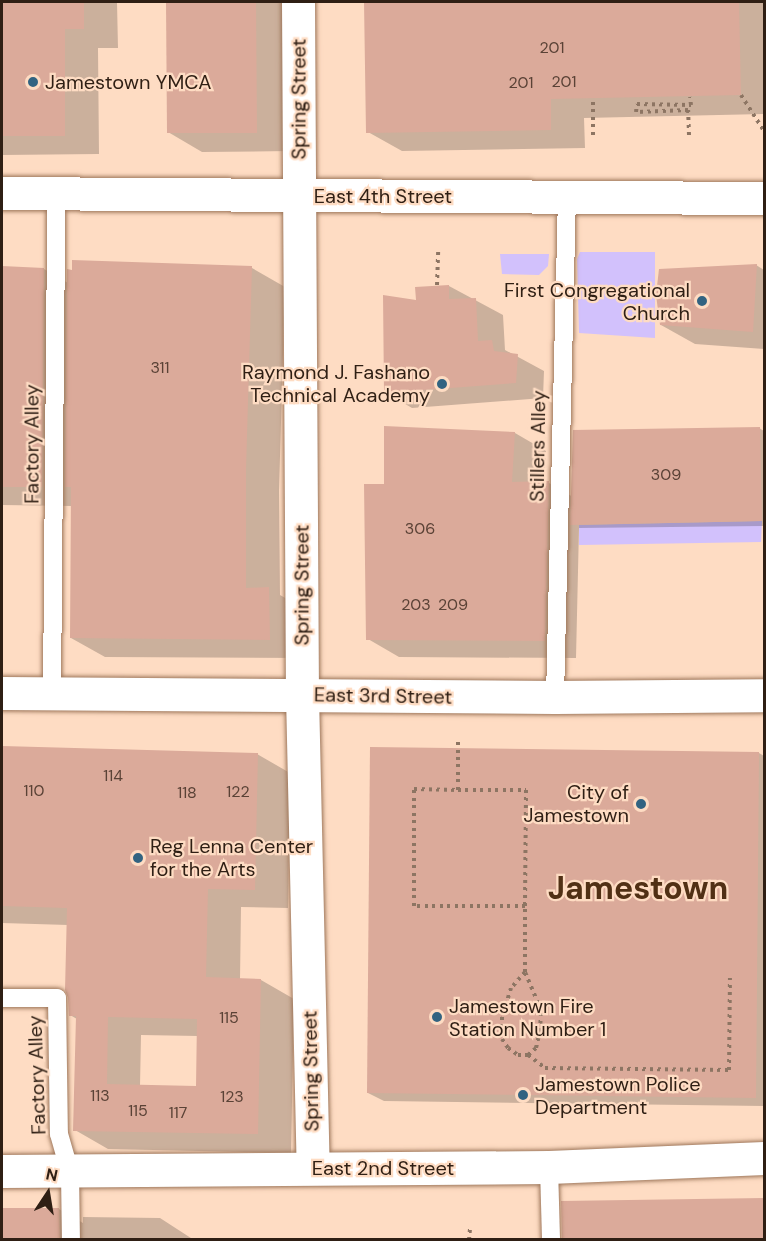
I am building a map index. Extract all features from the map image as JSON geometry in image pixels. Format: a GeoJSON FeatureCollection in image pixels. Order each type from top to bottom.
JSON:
{"type":"FeatureCollection","features":[{"type":"Feature","properties":{"kind":"street","name":"Spring Street"},"geometry":{"type":"LineString","coordinates":[[298,2],[302,695],[313,1168]]}},
{"type":"Feature","properties":{"kind":"street","name":"East 4th Street"},"geometry":{"type":"LineString","coordinates":[[2,193],[765,198]]}},
{"type":"Feature","properties":{"kind":"street","name":"East 3rd Street"},"geometry":{"type":"LineString","coordinates":[[2,693],[555,697],[765,695]]}},
{"type":"Feature","properties":{"kind":"street","name":"East 2nd Street"},"geometry":{"type":"LineString","coordinates":[[2,1171],[549,1167],[765,1158]]}},
{"type":"Feature","properties":{"kind":"lane","name":"Factory Alley"},"geometry":{"type":"LineString","coordinates":[[52,693],[56,194]]}},
{"type":"Feature","properties":{"kind":"lane","name":"Stillers Alley"},"geometry":{"type":"LineString","coordinates":[[555,697],[567,196]]}},
{"type":"Feature","properties":{"kind":"lane","name":"Factory Alley"},"geometry":{"type":"LineString","coordinates":[[2,998],[57,998],[59,1134],[70,1172],[71,1239]]}},
{"type":"Feature","properties":{"kind":"lane"},"geometry":{"type":"LineString","coordinates":[[549,1167],[550,1239]]}},
{"type":"Feature","properties":{"kind":"path"},"geometry":{"type":"LineString","coordinates":[[741,95],[765,131]]}},
{"type":"Feature","properties":{"kind":"path"},"geometry":{"type":"LineString","coordinates":[[690,97],[691,105],[637,104],[636,112],[688,110],[690,135]]}},
{"type":"Feature","properties":{"kind":"path"},"geometry":{"type":"LineString","coordinates":[[593,102],[593,136]]}},
{"type":"Feature","properties":{"kind":"path"},"geometry":{"type":"LineString","coordinates":[[437,285],[438,252]]}},
{"type":"Feature","properties":{"kind":"path"},"geometry":{"type":"LineString","coordinates":[[458,740],[458,790]]}},
{"type":"Feature","properties":{"kind":"path"},"geometry":{"type":"LineString","coordinates":[[525,906],[414,906],[414,789],[526,790],[525,972],[541,1010],[536,1048],[528,1054],[518,1055],[508,1048],[502,1039],[505,1000],[511,988],[525,972]]}},
{"type":"Feature","properties":{"kind":"path"},"geometry":{"type":"LineString","coordinates":[[528,1054],[545,1068],[729,1070],[730,978]]}},
{"type":"Feature","properties":{"kind":"path"},"geometry":{"type":"LineString","coordinates":[[469,1239],[470,1229]]}},
{"type":"Feature","properties":{"kind":"shaded area"},"geometry":{"type":"Polygon","coordinates":[[[580,252],[655,252],[655,338],[579,333],[577,259],[580,252]]]}},
{"type":"Feature","properties":{"kind":"shaded area"},"geometry":{"type":"Polygon","coordinates":[[[500,254],[549,254],[548,266],[539,275],[502,274],[500,254]]]}},
{"type":"Feature","properties":{"kind":"shaded area"},"geometry":{"type":"Polygon","coordinates":[[[762,521],[761,542],[579,545],[579,525],[762,521]]]}},
{"type":"Feature","properties":{"kind":"building","name":"Jamestown YMCA"},"geometry":{"type":"Polygon","coordinates":[[[2,2],[84,2],[84,29],[65,29],[65,136],[2,136],[2,2]]]}},
{"type":"Feature","properties":{"kind":"building"},"geometry":{"type":"Polygon","coordinates":[[[166,2],[256,2],[257,133],[167,133],[166,2]]]}},
{"type":"Feature","properties":{"kind":"building"},"geometry":{"type":"Polygon","coordinates":[[[364,2],[739,2],[741,95],[551,99],[551,130],[366,133],[364,2]]]}},
{"type":"Feature","properties":{"kind":"building"},"geometry":{"type":"Polygon","coordinates":[[[72,260],[252,266],[246,469],[246,588],[269,587],[270,640],[70,638],[71,487],[65,487],[67,269],[72,270],[72,260]]]}},
{"type":"Feature","properties":{"kind":"building"},"geometry":{"type":"Polygon","coordinates":[[[757,264],[753,332],[660,325],[656,295],[659,269],[757,264]]]}},
{"type":"Feature","properties":{"kind":"building"},"geometry":{"type":"Polygon","coordinates":[[[2,266],[44,268],[42,487],[2,487],[2,266]]]}},
{"type":"Feature","properties":{"kind":"building"},"geometry":{"type":"Polygon","coordinates":[[[449,285],[449,299],[476,298],[478,341],[492,340],[494,351],[518,354],[516,383],[384,393],[383,295],[416,300],[415,287],[449,285]]]}},
{"type":"Feature","properties":{"kind":"building"},"geometry":{"type":"Polygon","coordinates":[[[384,426],[515,432],[512,482],[549,481],[545,641],[366,640],[364,484],[384,484],[384,426]]]}},
{"type":"Feature","properties":{"kind":"building"},"geometry":{"type":"Polygon","coordinates":[[[760,427],[762,521],[570,525],[573,430],[760,427]]]}},
{"type":"Feature","properties":{"kind":"building"},"geometry":{"type":"Polygon","coordinates":[[[2,746],[258,753],[255,890],[208,889],[206,977],[261,979],[258,1134],[73,1131],[76,1016],[69,1016],[65,990],[67,908],[2,906],[2,746]],[[108,1017],[107,1084],[196,1086],[197,1019],[108,1017]]]}},
{"type":"Feature","properties":{"kind":"building"},"geometry":{"type":"Polygon","coordinates":[[[370,747],[759,752],[756,1098],[367,1093],[370,747]]]}},
{"type":"Feature","properties":{"kind":"building"},"geometry":{"type":"Polygon","coordinates":[[[765,1198],[765,1239],[562,1239],[561,1201],[765,1198]]]}},
{"type":"Feature","properties":{"kind":"building"},"geometry":{"type":"Polygon","coordinates":[[[2,1208],[59,1208],[60,1239],[2,1239],[2,1208]]]}},
{"type":"Feature","properties":{"kind":"place","name":"Jamestown YMCA"},"geometry":{"type":"Point","coordinates":[33,82]}},
{"type":"Feature","properties":{"kind":"place","name":"First Congregational Church"},"geometry":{"type":"Point","coordinates":[702,301]}},
{"type":"Feature","properties":{"kind":"place","name":"Raymond J. Fashano Technical Academy"},"geometry":{"type":"Point","coordinates":[442,384]}},
{"type":"Feature","properties":{"kind":"place","name":"City of Jamestown"},"geometry":{"type":"Point","coordinates":[641,804]}},
{"type":"Feature","properties":{"kind":"place","name":"Reg Lenna Center for the Arts"},"geometry":{"type":"Point","coordinates":[138,858]}},
{"type":"Feature","properties":{"kind":"place","name":"Jamestown Fire Station Number 1"},"geometry":{"type":"Point","coordinates":[437,1017]}},
{"type":"Feature","properties":{"kind":"place","name":"Jamestown Police Department"},"geometry":{"type":"Point","coordinates":[523,1095]}},
{"type":"Feature","properties":{"kind":"district","name":"Jamestown"},"geometry":{"type":"Point","coordinates":[638,888]}}]}
